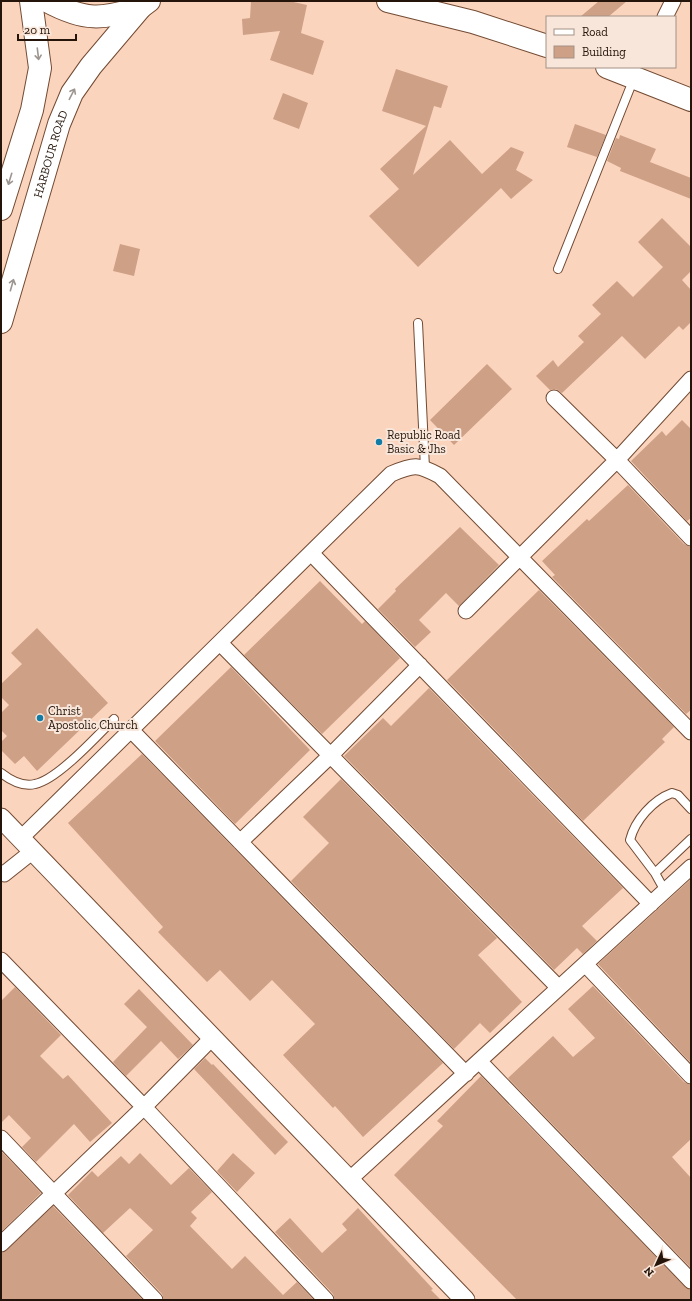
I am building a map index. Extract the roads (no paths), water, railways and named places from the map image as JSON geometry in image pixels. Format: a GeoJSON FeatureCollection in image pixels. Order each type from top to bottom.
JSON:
{"type":"FeatureCollection","features":[{"type":"Feature","properties":{"kind":"main road"},"geometry":{"type":"LineString","coordinates":[[1,209],[32,110],[40,68],[31,1]]}},
{"type":"Feature","properties":{"kind":"main road","name":"HARBOUR ROAD"},"geometry":{"type":"LineString","coordinates":[[48,1],[67,12],[92,17],[117,15],[145,4]]}},
{"type":"Feature","properties":{"kind":"main road"},"geometry":{"type":"LineString","coordinates":[[388,1],[447,8],[546,46]]}},
{"type":"Feature","properties":{"kind":"main road","name":"HARBOUR ROAD"},"geometry":{"type":"LineString","coordinates":[[1,322],[59,124],[72,93],[91,66],[145,4]]}},
{"type":"Feature","properties":{"kind":"main road"},"geometry":{"type":"LineString","coordinates":[[613,68],[637,72],[691,100]]}},
{"type":"Feature","properties":{"kind":"street"},"geometry":{"type":"LineString","coordinates":[[666,16],[673,1]]}},
{"type":"Feature","properties":{"kind":"street"},"geometry":{"type":"LineString","coordinates":[[466,611],[617,460],[691,379]]}},
{"type":"Feature","properties":{"kind":"street"},"geometry":{"type":"LineString","coordinates":[[554,398],[617,460],[691,538]]}},
{"type":"Feature","properties":{"kind":"street"},"geometry":{"type":"LineString","coordinates":[[1,873],[4,874],[27,845],[131,730],[391,474],[409,466],[425,468],[440,476],[691,732]]}},
{"type":"Feature","properties":{"kind":"street"},"geometry":{"type":"LineString","coordinates":[[311,553],[651,904]]}},
{"type":"Feature","properties":{"kind":"street"},"geometry":{"type":"LineString","coordinates":[[220,643],[558,988]]}},
{"type":"Feature","properties":{"kind":"street"},"geometry":{"type":"LineString","coordinates":[[240,842],[330,756],[420,665]]}},
{"type":"Feature","properties":{"kind":"street"},"geometry":{"type":"LineString","coordinates":[[131,730],[466,1074]]}},
{"type":"Feature","properties":{"kind":"street"},"geometry":{"type":"LineString","coordinates":[[1,818],[465,1300]]}},
{"type":"Feature","properties":{"kind":"street"},"geometry":{"type":"LineString","coordinates":[[350,1179],[691,868]]}},
{"type":"Feature","properties":{"kind":"street"},"geometry":{"type":"LineString","coordinates":[[1,960],[144,1107],[326,1300]]}},
{"type":"Feature","properties":{"kind":"street"},"geometry":{"type":"LineString","coordinates":[[585,964],[691,1076]]}},
{"type":"Feature","properties":{"kind":"street"},"geometry":{"type":"LineString","coordinates":[[1,1244],[55,1195],[213,1037]]}},
{"type":"Feature","properties":{"kind":"street"},"geometry":{"type":"LineString","coordinates":[[479,1061],[691,1281]]}},
{"type":"Feature","properties":{"kind":"street"},"geometry":{"type":"LineString","coordinates":[[1,1138],[155,1300]]}},
{"type":"Feature","properties":{"kind":"lane"},"geometry":{"type":"LineString","coordinates":[[558,269],[637,72]]}},
{"type":"Feature","properties":{"kind":"lane"},"geometry":{"type":"LineString","coordinates":[[418,323],[425,468]]}},
{"type":"Feature","properties":{"kind":"lane"},"geometry":{"type":"LineString","coordinates":[[1,773],[22,784],[34,785],[44,782],[114,720]]}},
{"type":"Feature","properties":{"kind":"lane"},"geometry":{"type":"LineString","coordinates":[[665,891],[655,873],[630,840],[633,830],[640,818],[662,796],[672,792],[678,795],[691,809]]}},
{"type":"Feature","properties":{"kind":"lane"},"geometry":{"type":"LineString","coordinates":[[655,873],[691,838]]}},
{"type":"Feature","properties":{"kind":"place","name":"Republic Road Basic & Jhs"},"geometry":{"type":"Point","coordinates":[379,442]}},
{"type":"Feature","properties":{"kind":"place","name":"Christ Apostolic Church"},"geometry":{"type":"Point","coordinates":[40,718]}}]}
